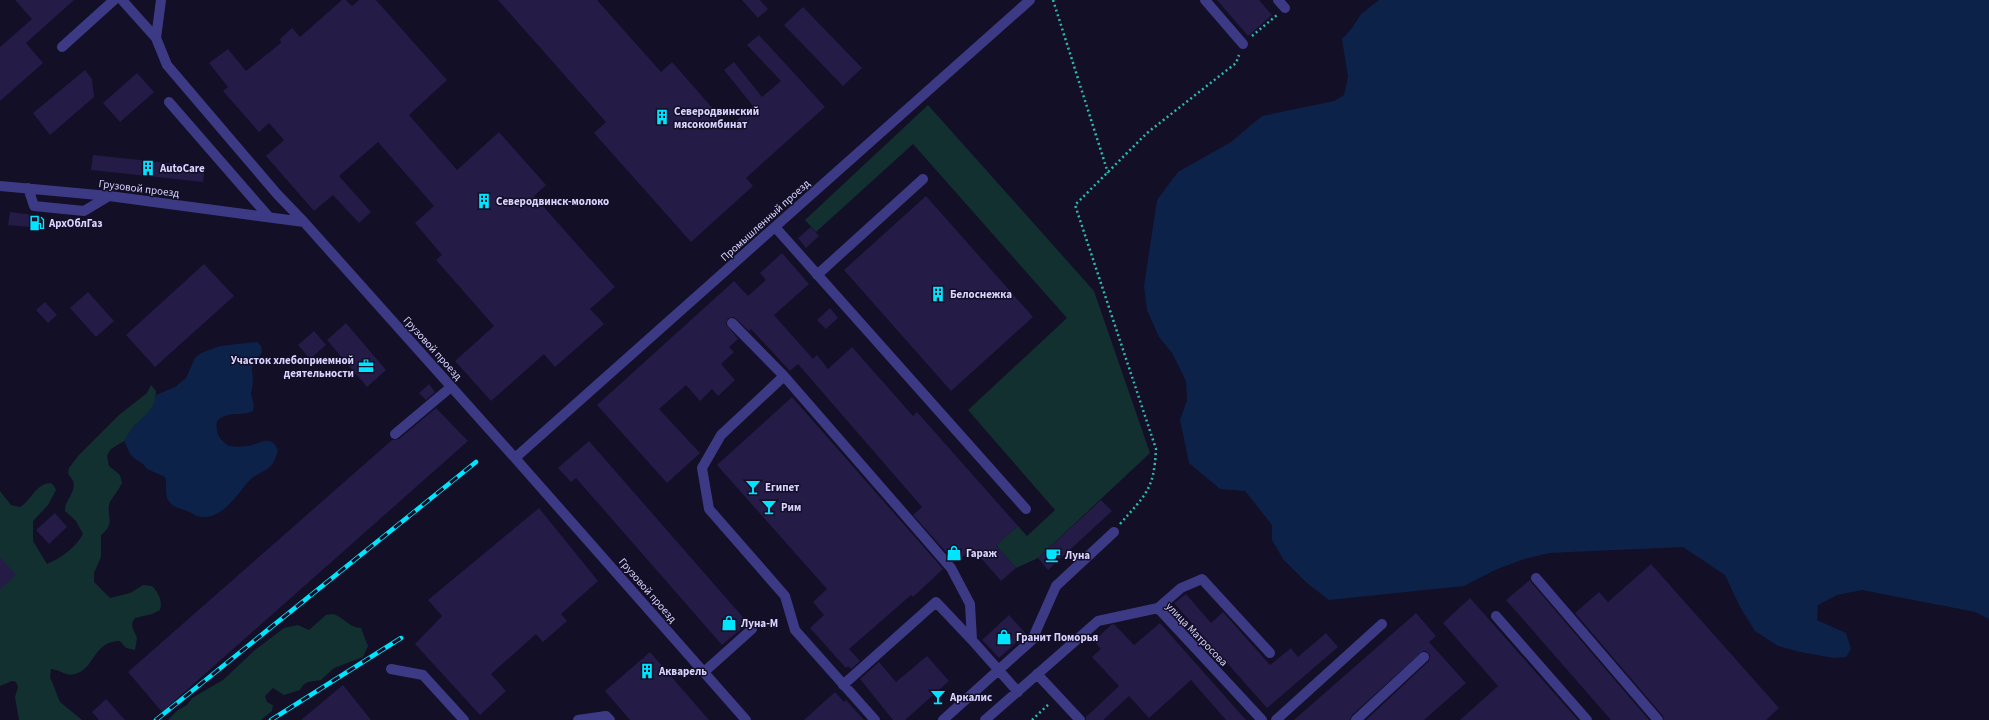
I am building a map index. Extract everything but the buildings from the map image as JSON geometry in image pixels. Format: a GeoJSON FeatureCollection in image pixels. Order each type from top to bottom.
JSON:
{"type":"FeatureCollection","features":[{"type":"Feature","properties":{"kind":"street"},"geometry":{"type":"LineString","coordinates":[[62,47],[114,0]]}},
{"type":"Feature","properties":{"kind":"street"},"geometry":{"type":"LineString","coordinates":[[122,0],[156,38],[167,65],[277,194],[304,222]]}},
{"type":"Feature","properties":{"kind":"street"},"geometry":{"type":"LineString","coordinates":[[156,38],[161,0]]}},
{"type":"Feature","properties":{"kind":"street","name":"Промышленный проезд"},"geometry":{"type":"LineString","coordinates":[[516,458],[1030,0]]}},
{"type":"Feature","properties":{"kind":"street"},"geometry":{"type":"LineString","coordinates":[[1205,0],[1243,44]]}},
{"type":"Feature","properties":{"kind":"street"},"geometry":{"type":"LineString","coordinates":[[169,102],[269,217]]}},
{"type":"Feature","properties":{"kind":"street"},"geometry":{"type":"LineString","coordinates":[[818,275],[923,179]]}},
{"type":"Feature","properties":{"kind":"street","name":"Грузовой проезд"},"geometry":{"type":"LineString","coordinates":[[0,186],[109,196],[304,222],[516,458],[746,720]]}},
{"type":"Feature","properties":{"kind":"street"},"geometry":{"type":"LineString","coordinates":[[28,188],[34,206],[84,211],[109,196]]}},
{"type":"Feature","properties":{"kind":"street"},"geometry":{"type":"LineString","coordinates":[[775,227],[1026,509]]}},
{"type":"Feature","properties":{"kind":"street"},"geometry":{"type":"LineString","coordinates":[[732,323],[784,376],[951,568],[970,604],[972,640]]}},
{"type":"Feature","properties":{"kind":"street"},"geometry":{"type":"LineString","coordinates":[[784,376],[721,435],[702,468],[709,509],[784,596],[795,630],[875,720]]}},
{"type":"Feature","properties":{"kind":"street"},"geometry":{"type":"LineString","coordinates":[[395,434],[451,387]]}},
{"type":"Feature","properties":{"kind":"street"},"geometry":{"type":"LineString","coordinates":[[943,720],[1032,640],[1056,586],[1114,532]]}},
{"type":"Feature","properties":{"kind":"street"},"geometry":{"type":"LineString","coordinates":[[1536,578],[1658,720]]}},
{"type":"Feature","properties":{"kind":"street"},"geometry":{"type":"LineString","coordinates":[[1158,608],[1181,588],[1202,579],[1270,653]]}},
{"type":"Feature","properties":{"kind":"street"},"geometry":{"type":"LineString","coordinates":[[843,685],[936,602],[1018,692]]}},
{"type":"Feature","properties":{"kind":"street","name":"улица Матросова"},"geometry":{"type":"LineString","coordinates":[[1037,674],[1098,621],[1158,608],[1262,720]]}},
{"type":"Feature","properties":{"kind":"street"},"geometry":{"type":"LineString","coordinates":[[1496,616],[1587,720]]}},
{"type":"Feature","properties":{"kind":"street"},"geometry":{"type":"LineString","coordinates":[[1276,720],[1382,624]]}},
{"type":"Feature","properties":{"kind":"street"},"geometry":{"type":"LineString","coordinates":[[704,672],[752,629]]}},
{"type":"Feature","properties":{"kind":"street"},"geometry":{"type":"LineString","coordinates":[[1356,720],[1424,658]]}},
{"type":"Feature","properties":{"kind":"street"},"geometry":{"type":"LineString","coordinates":[[391,669],[423,675],[464,720]]}},
{"type":"Feature","properties":{"kind":"street"},"geometry":{"type":"LineString","coordinates":[[986,720],[1037,674],[1080,720]]}},
{"type":"Feature","properties":{"kind":"street"},"geometry":{"type":"LineString","coordinates":[[578,720],[606,716],[610,720]]}},
{"type":"Feature","properties":{"kind":"path"},"geometry":{"type":"LineString","coordinates":[[1053,0],[1108,173]]}},
{"type":"Feature","properties":{"kind":"path"},"geometry":{"type":"LineString","coordinates":[[1114,532],[1148,492],[1155,473],[1156,449],[1075,205],[1147,133],[1236,63],[1243,44],[1282,4]]}},
{"type":"Feature","properties":{"kind":"path"},"geometry":{"type":"LineString","coordinates":[[1032,720],[1058,696]]}},
{"type":"Feature","properties":{"kind":"green space"},"geometry":{"type":"Polygon","coordinates":[[[928,105],[1094,291],[1150,453],[1038,558],[1016,568],[996,545],[1018,526],[1027,536],[1055,510],[968,410],[1067,318],[913,144],[816,232],[805,220],[928,105]]]}},
{"type":"Feature","properties":{"kind":"green space"},"geometry":{"type":"Polygon","coordinates":[[[151,385],[156,391],[155,403],[145,417],[135,425],[124,441],[111,449],[107,456],[109,466],[120,475],[122,483],[110,502],[110,523],[106,531],[101,535],[101,557],[94,573],[94,582],[110,598],[130,593],[143,585],[152,586],[161,603],[160,610],[152,614],[135,618],[133,621],[132,626],[137,638],[135,650],[126,648],[120,641],[111,642],[104,645],[99,650],[87,667],[82,671],[72,675],[51,669],[50,677],[60,702],[82,720],[19,720],[15,697],[18,687],[16,682],[12,681],[0,686],[0,491],[11,505],[20,507],[41,486],[51,483],[54,486],[56,490],[48,505],[33,521],[33,541],[47,564],[62,556],[72,548],[83,534],[76,521],[65,511],[66,504],[72,493],[74,485],[73,480],[68,473],[69,468],[78,456],[119,415],[147,393],[151,385]]]}},
{"type":"Feature","properties":{"kind":"green space"},"geometry":{"type":"Polygon","coordinates":[[[333,614],[357,628],[361,628],[368,646],[363,657],[334,668],[321,680],[308,682],[303,685],[300,690],[284,695],[273,688],[265,696],[267,702],[273,705],[272,711],[261,720],[168,720],[178,710],[187,705],[192,698],[223,680],[255,650],[284,628],[298,625],[309,630],[326,615],[333,614]]]}},
{"type":"Feature","properties":{"kind":"water"},"geometry":{"type":"Polygon","coordinates":[[[1379,0],[1989,0],[1989,619],[1975,612],[1862,590],[1837,595],[1818,605],[1817,620],[1846,633],[1851,649],[1846,657],[1834,658],[1800,652],[1778,646],[1755,631],[1740,607],[1725,575],[1683,547],[1549,553],[1524,559],[1495,570],[1464,586],[1329,600],[1308,584],[1283,559],[1272,540],[1272,525],[1245,491],[1220,489],[1189,463],[1180,420],[1187,400],[1186,381],[1172,353],[1159,337],[1147,310],[1144,286],[1157,200],[1178,172],[1231,142],[1262,116],[1334,101],[1344,95],[1348,77],[1342,39],[1352,28],[1361,14],[1379,0]]]}},
{"type":"Feature","properties":{"kind":"water"},"geometry":{"type":"Polygon","coordinates":[[[257,342],[261,346],[262,352],[252,367],[253,382],[251,394],[254,405],[253,411],[221,418],[217,421],[217,432],[220,438],[229,446],[243,447],[268,441],[272,442],[278,450],[269,468],[253,477],[228,506],[209,517],[197,516],[176,507],[169,501],[166,495],[165,477],[147,469],[143,464],[134,458],[130,454],[124,441],[135,425],[151,409],[156,395],[175,387],[186,378],[195,358],[201,353],[220,346],[257,342]]]}},
{"type":"Feature","properties":{"kind":"railway"},"geometry":{"type":"LineString","coordinates":[[156,720],[476,462]]}},
{"type":"Feature","properties":{"kind":"railway"},"geometry":{"type":"LineString","coordinates":[[271,720],[401,638]]}},
{"type":"Feature","properties":{"kind":"place","name":"Северодвинский мясокомбинат"},"geometry":{"type":"Point","coordinates":[662,117]}},
{"type":"Feature","properties":{"kind":"place","name":"AutoCare"},"geometry":{"type":"Point","coordinates":[148,168]}},
{"type":"Feature","properties":{"kind":"place","name":"Северодвинск-молоко"},"geometry":{"type":"Point","coordinates":[484,201]}},
{"type":"Feature","properties":{"kind":"place","name":"АрхОблГаз"},"geometry":{"type":"Point","coordinates":[37,223]}},
{"type":"Feature","properties":{"kind":"place","name":"Белоснежка"},"geometry":{"type":"Point","coordinates":[938,294]}},
{"type":"Feature","properties":{"kind":"place","name":"Участок хлебоприемной деятельности"},"geometry":{"type":"Point","coordinates":[366,366]}},
{"type":"Feature","properties":{"kind":"place","name":"Египет"},"geometry":{"type":"Point","coordinates":[753,487]}},
{"type":"Feature","properties":{"kind":"place","name":"Рим"},"geometry":{"type":"Point","coordinates":[769,507]}},
{"type":"Feature","properties":{"kind":"place","name":"Гараж"},"geometry":{"type":"Point","coordinates":[954,553]}},
{"type":"Feature","properties":{"kind":"place","name":"Луна"},"geometry":{"type":"Point","coordinates":[1053,555]}},
{"type":"Feature","properties":{"kind":"place","name":"Луна-М"},"geometry":{"type":"Point","coordinates":[729,623]}},
{"type":"Feature","properties":{"kind":"place","name":"Гранит Поморья"},"geometry":{"type":"Point","coordinates":[1004,637]}},
{"type":"Feature","properties":{"kind":"place","name":"Акварель"},"geometry":{"type":"Point","coordinates":[647,671]}},
{"type":"Feature","properties":{"kind":"place","name":"Аркалис"},"geometry":{"type":"Point","coordinates":[938,697]}}]}
